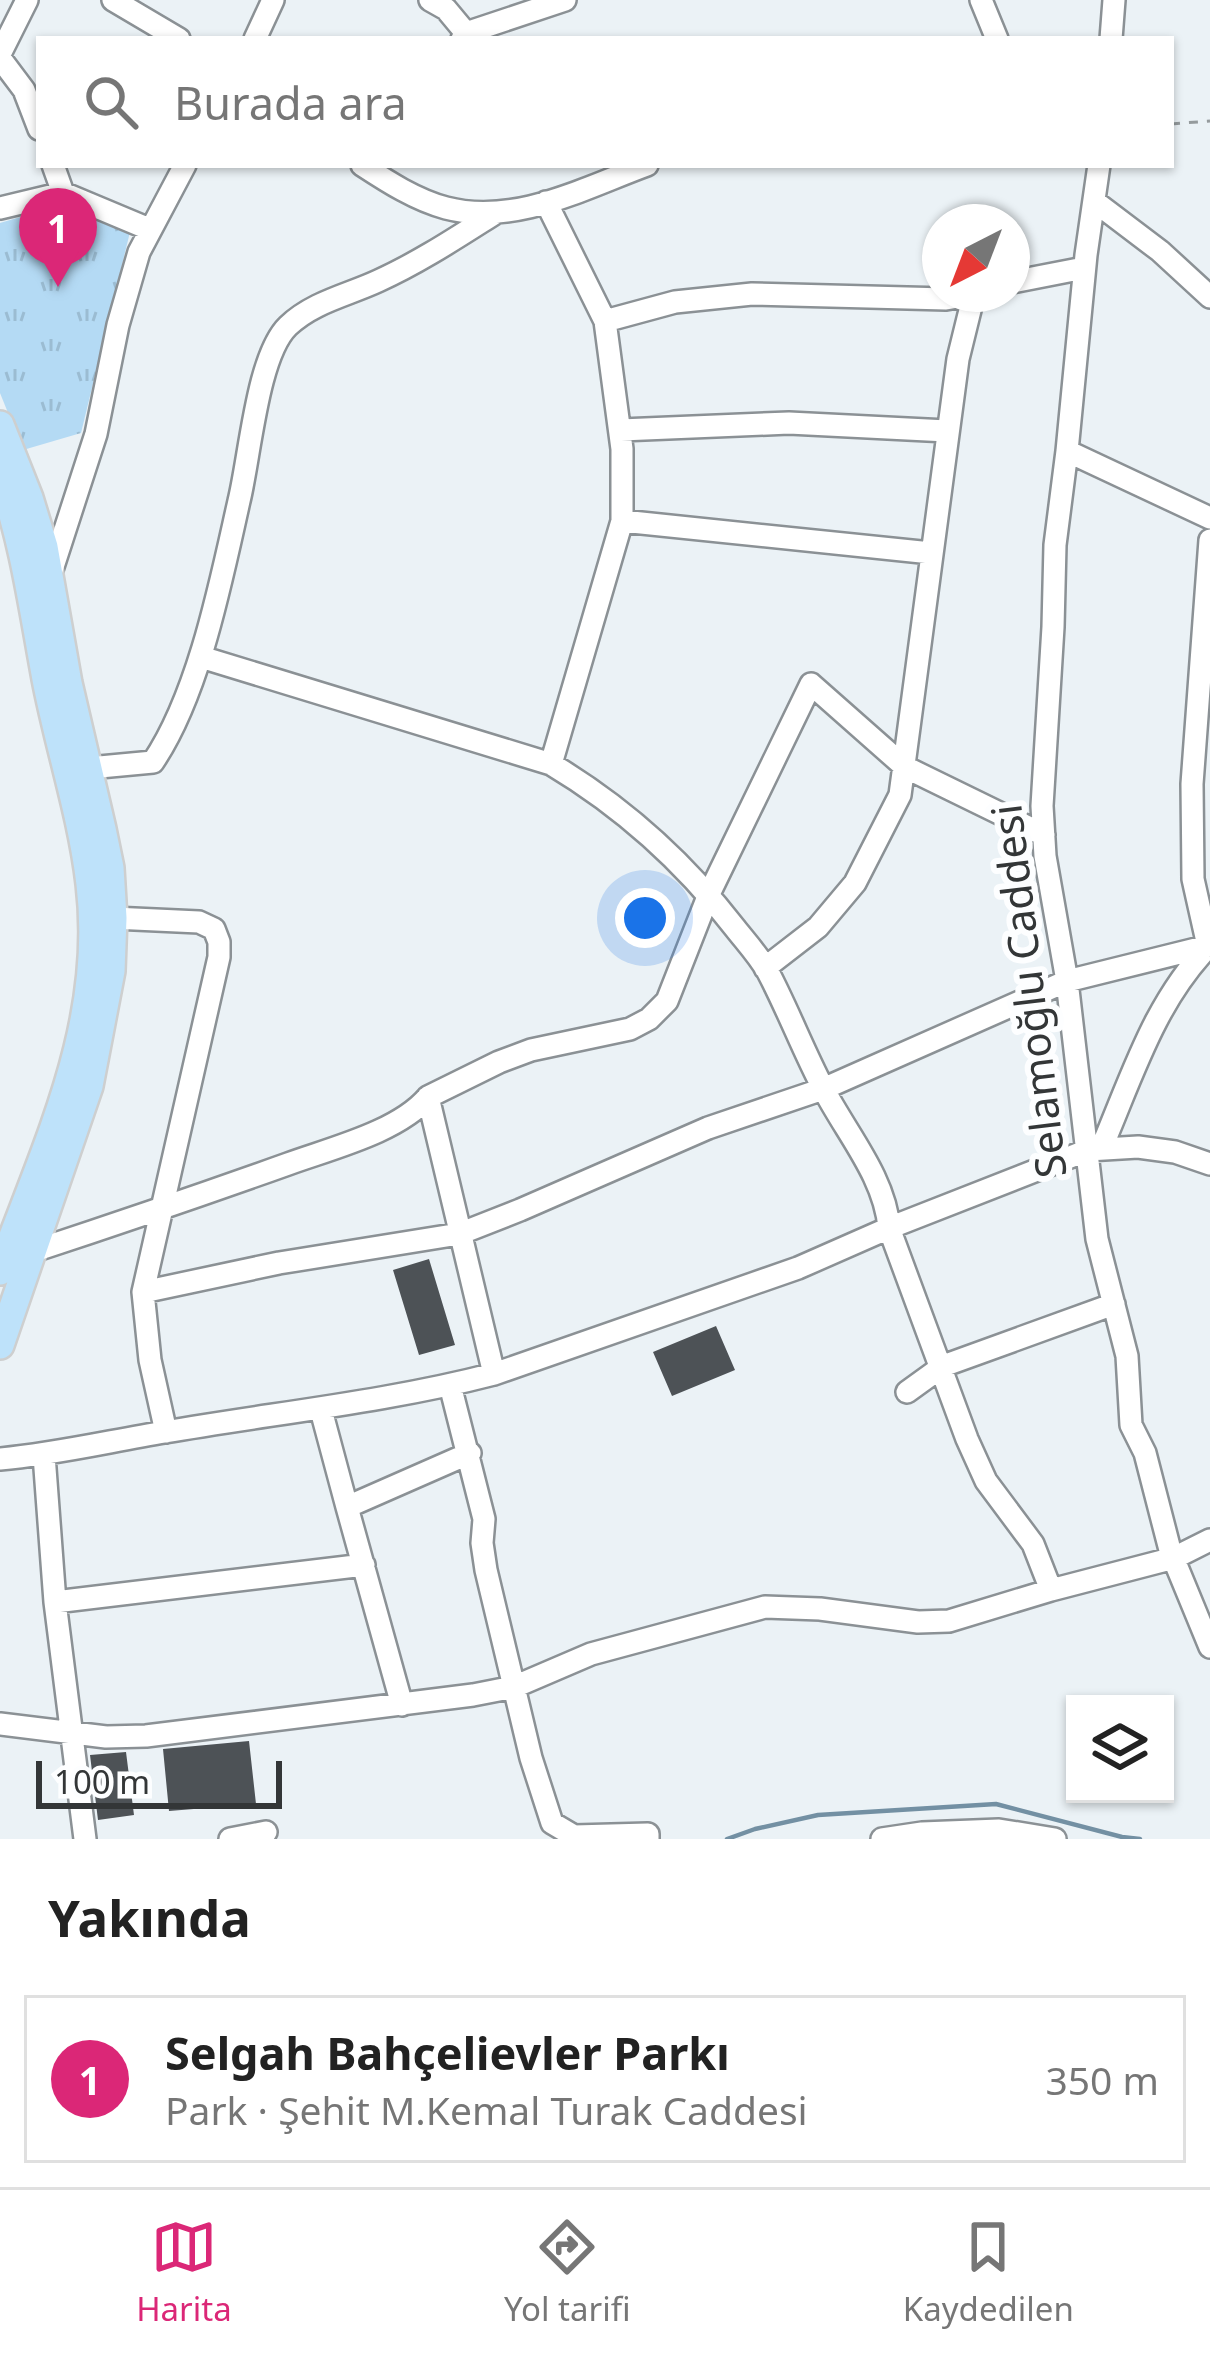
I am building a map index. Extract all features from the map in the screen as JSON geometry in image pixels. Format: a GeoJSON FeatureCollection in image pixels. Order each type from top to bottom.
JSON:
{"type":"FeatureCollection","features":[{"type":"Feature","properties":{"kind":"main road"},"geometry":{"type":"LineString","coordinates":[[0,425],[29,498],[50,576],[68,683],[110,868],[113,918],[111,971],[89,1086],[0,1345]]}},
{"type":"Feature","properties":{"kind":"main road"},"geometry":{"type":"LineString","coordinates":[[0,476],[24,554],[46,680],[85,848],[93,925],[78,1058],[2,1262]]}},
{"type":"Feature","properties":{"kind":"street"},"geometry":{"type":"LineString","coordinates":[[27,0],[0,56],[24,90],[36,121]]}},
{"type":"Feature","properties":{"kind":"street"},"geometry":{"type":"LineString","coordinates":[[113,0],[174,36]]}},
{"type":"Feature","properties":{"kind":"street"},"geometry":{"type":"LineString","coordinates":[[130,0],[150,21]]}},
{"type":"Feature","properties":{"kind":"street"},"geometry":{"type":"LineString","coordinates":[[256,36],[273,0]]}},
{"type":"Feature","properties":{"kind":"street"},"geometry":{"type":"LineString","coordinates":[[430,0],[446,9],[464,36],[565,0]]}},
{"type":"Feature","properties":{"kind":"street"},"geometry":{"type":"LineString","coordinates":[[980,0],[996,36]]}},
{"type":"Feature","properties":{"kind":"street"},"geometry":{"type":"LineString","coordinates":[[1111,36],[1114,0]]}},
{"type":"Feature","properties":{"kind":"street"},"geometry":{"type":"LineString","coordinates":[[54,168],[64,193]]}},
{"type":"Feature","properties":{"kind":"street"},"geometry":{"type":"LineString","coordinates":[[50,576],[96,434],[129,284],[149,229],[183,168]]}},
{"type":"Feature","properties":{"kind":"street"},"geometry":{"type":"LineString","coordinates":[[371,168],[407,193],[443,207],[497,212],[546,202],[639,168]]}},
{"type":"Feature","properties":{"kind":"street","name":"Selamoğlu Caddesi"},"geometry":{"type":"LineString","coordinates":[[1099,168],[1055,544],[1043,836],[1095,1150],[1097,1239],[1127,1355],[1131,1425],[1145,1453],[1174,1558],[1210,1647]]}},
{"type":"Feature","properties":{"kind":"street"},"geometry":{"type":"LineString","coordinates":[[0,208],[64,193],[149,229]]}},
{"type":"Feature","properties":{"kind":"street"},"geometry":{"type":"LineString","coordinates":[[1094,201],[1210,297]]}},
{"type":"Feature","properties":{"kind":"street"},"geometry":{"type":"LineString","coordinates":[[546,202],[604,320],[621,430],[622,521],[551,764]]}},
{"type":"Feature","properties":{"kind":"street"},"geometry":{"type":"LineString","coordinates":[[88,768],[154,762],[165,744],[201,657],[263,383],[271,352],[285,328],[314,307],[381,280],[497,212]]}},
{"type":"Feature","properties":{"kind":"street"},"geometry":{"type":"LineString","coordinates":[[1030,278],[1084,268]]}},
{"type":"Feature","properties":{"kind":"street"},"geometry":{"type":"LineString","coordinates":[[604,320],[675,302],[752,294],[922,298]]}},
{"type":"Feature","properties":{"kind":"street"},"geometry":{"type":"LineString","coordinates":[[765,968],[818,927],[855,883],[900,795],[947,430],[970,312]]}},
{"type":"Feature","properties":{"kind":"street"},"geometry":{"type":"LineString","coordinates":[[621,430],[789,423],[947,430]]}},
{"type":"Feature","properties":{"kind":"street"},"geometry":{"type":"LineString","coordinates":[[1067,451],[1210,518]]}},
{"type":"Feature","properties":{"kind":"street"},"geometry":{"type":"LineString","coordinates":[[622,521],[931,553]]}},
{"type":"Feature","properties":{"kind":"street"},"geometry":{"type":"LineString","coordinates":[[1209,946],[1193,879],[1192,784],[1210,540]]}},
{"type":"Feature","properties":{"kind":"street"},"geometry":{"type":"LineString","coordinates":[[201,657],[551,764],[591,787],[661,844],[709,894],[765,968],[823,1089],[877,1183],[943,1366],[950,1399],[986,1481],[1034,1544],[1051,1590]]}},
{"type":"Feature","properties":{"kind":"street"},"geometry":{"type":"LineString","coordinates":[[34,1251],[364,1136],[499,1062],[531,1050],[630,1029],[649,1019],[667,1001],[709,894],[811,684],[905,767],[1043,836]]}},
{"type":"Feature","properties":{"kind":"street"},"geometry":{"type":"LineString","coordinates":[[113,918],[199,922],[214,929],[219,942],[143,1292],[150,1360],[166,1432]]}},
{"type":"Feature","properties":{"kind":"street"},"geometry":{"type":"LineString","coordinates":[[143,1292],[279,1263],[459,1234],[708,1128],[823,1089],[1067,981],[1209,946]]}},
{"type":"Feature","properties":{"kind":"street"},"geometry":{"type":"LineString","coordinates":[[1095,1150],[1175,984],[1209,946]]}},
{"type":"Feature","properties":{"kind":"street"},"geometry":{"type":"LineString","coordinates":[[428,1097],[494,1373]]}},
{"type":"Feature","properties":{"kind":"street"},"geometry":{"type":"LineString","coordinates":[[0,1459],[321,1410],[494,1373],[798,1268],[1095,1150],[1138,1147],[1210,1164]]}},
{"type":"Feature","properties":{"kind":"street"},"geometry":{"type":"LineString","coordinates":[[907,1392],[943,1366],[1114,1304]]}},
{"type":"Feature","properties":{"kind":"street"},"geometry":{"type":"LineString","coordinates":[[450,1385],[484,1519],[485,1570],[553,1823],[574,1836],[648,1836]]}},
{"type":"Feature","properties":{"kind":"street"},"geometry":{"type":"LineString","coordinates":[[321,1410],[402,1705]]}},
{"type":"Feature","properties":{"kind":"street"},"geometry":{"type":"LineString","coordinates":[[346,1507],[470,1453]]}},
{"type":"Feature","properties":{"kind":"street"},"geometry":{"type":"LineString","coordinates":[[44,1455],[55,1603],[85,1839]]}},
{"type":"Feature","properties":{"kind":"street"},"geometry":{"type":"LineString","coordinates":[[0,1724],[71,1734],[146,1736],[473,1695],[514,1687],[591,1654],[765,1607],[949,1621],[1174,1558],[1210,1540]]}},
{"type":"Feature","properties":{"kind":"street"},"geometry":{"type":"LineString","coordinates":[[55,1603],[364,1565]]}},
{"type":"Feature","properties":{"kind":"street"},"geometry":{"type":"LineString","coordinates":[[882,1839],[999,1830],[1055,1839]]}},
{"type":"Feature","properties":{"kind":"street"},"geometry":{"type":"LineString","coordinates":[[230,1839],[266,1832]]}},
{"type":"Feature","properties":{"kind":"path"},"geometry":{"type":"LineString","coordinates":[[1174,124],[1210,121]]}},
{"type":"Feature","properties":{"kind":"green space"},"geometry":{"type":"Polygon","coordinates":[[[61,205],[130,232],[81,433],[23,450],[0,393],[0,223],[61,205]]]}},
{"type":"Feature","properties":{"kind":"building"},"geometry":{"type":"Polygon","coordinates":[[[429,1259],[455,1345],[419,1355],[393,1270],[429,1259]]]}},
{"type":"Feature","properties":{"kind":"building"},"geometry":{"type":"Polygon","coordinates":[[[716,1326],[735,1370],[672,1396],[653,1352],[716,1326]]]}},
{"type":"Feature","properties":{"kind":"building"},"geometry":{"type":"Polygon","coordinates":[[[249,1741],[256,1804],[169,1811],[163,1749],[249,1741]]]}},
{"type":"Feature","properties":{"kind":"building"},"geometry":{"type":"Polygon","coordinates":[[[126,1752],[134,1815],[98,1820],[90,1755],[126,1752]]]}},
{"type":"Feature","properties":{"kind":"waterway"},"geometry":{"type":"LineString","coordinates":[[727,1839],[818,1815],[996,1804],[1140,1839]]}},
{"type":"Feature","properties":{"kind":"place","name":"Selgah Bahçelievler Parkı"},"geometry":{"type":"Point","coordinates":[58,287]}}]}
